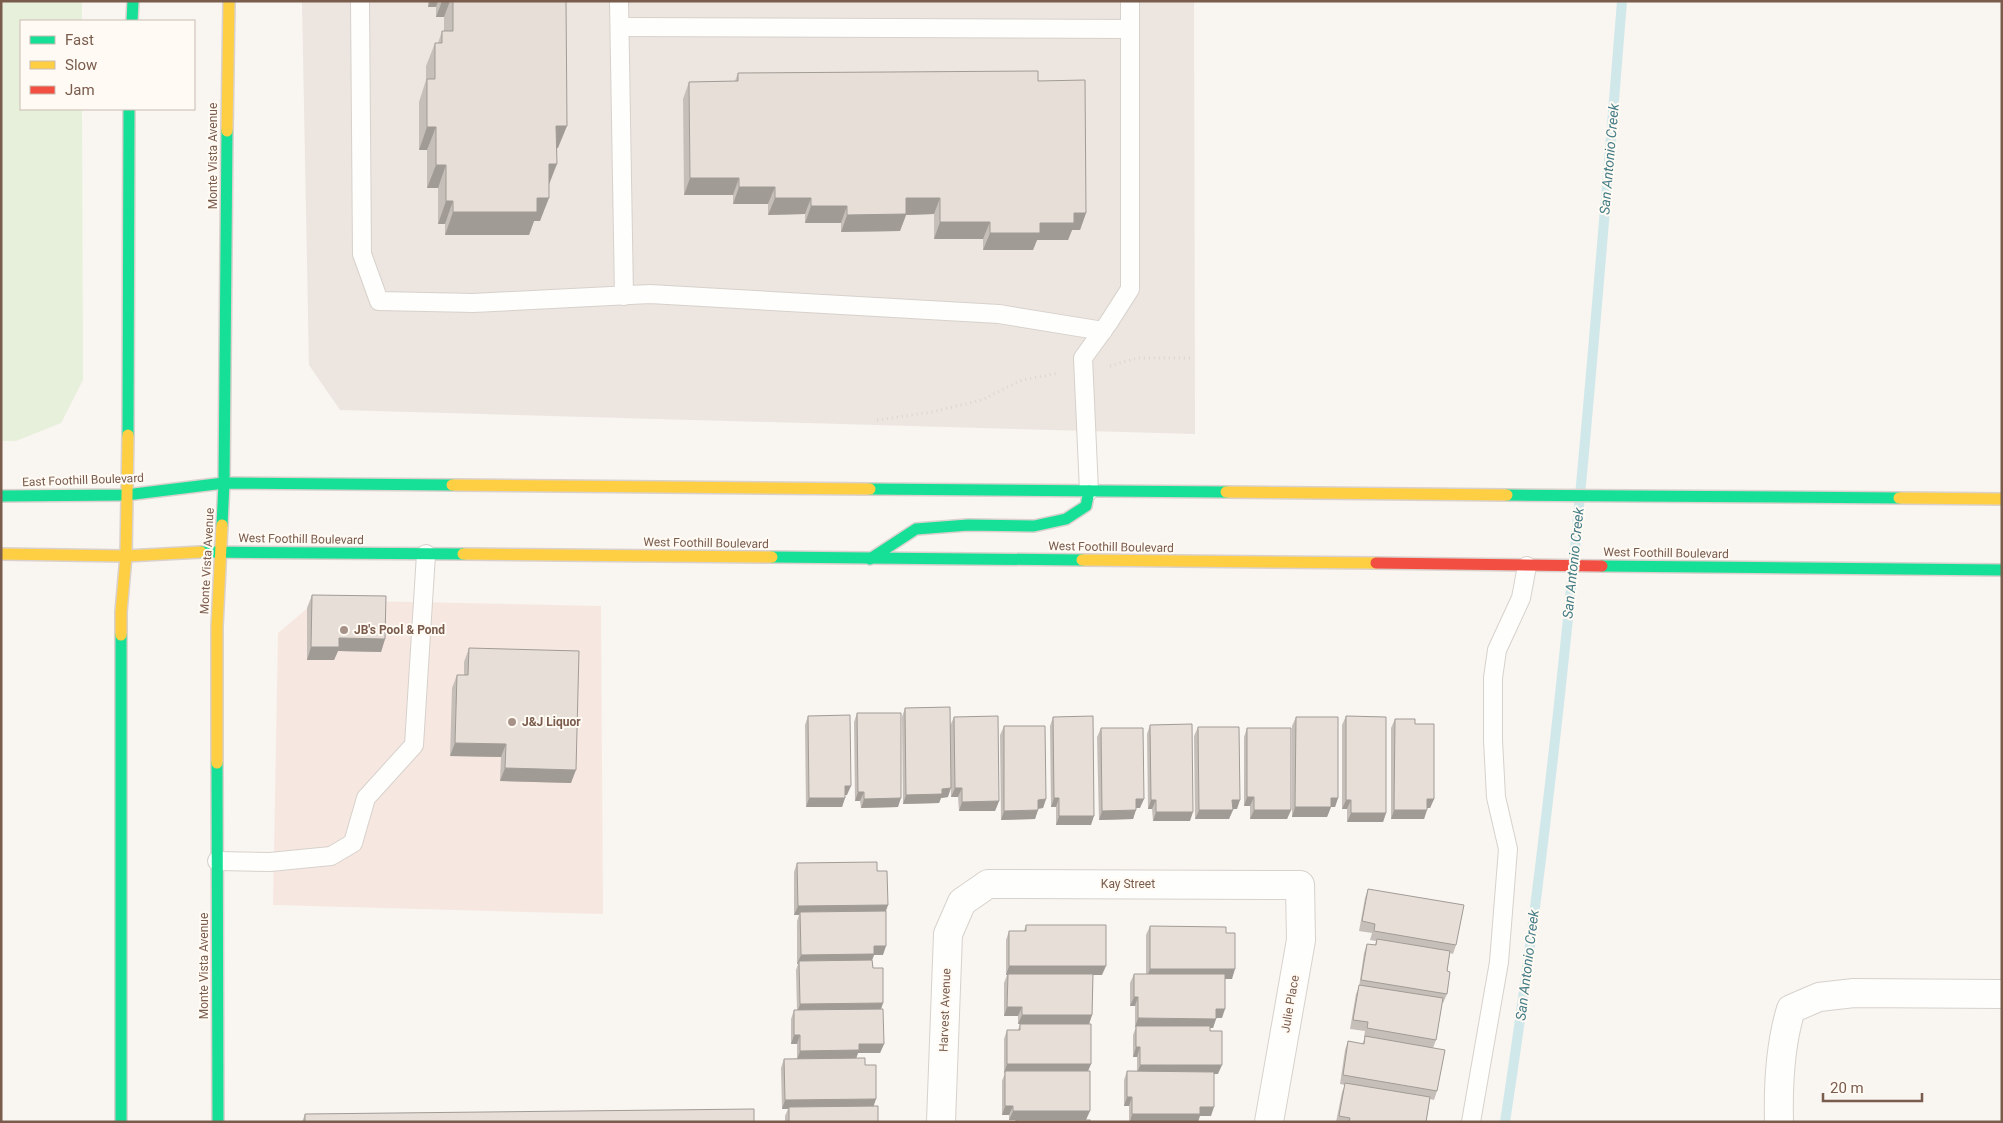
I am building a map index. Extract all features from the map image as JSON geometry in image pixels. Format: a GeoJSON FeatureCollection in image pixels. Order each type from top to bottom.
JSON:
{"type":"FeatureCollection","features":[{"type":"Feature","properties":{"kind":"main road"},"geometry":{"type":"LineString","coordinates":[[132,20],[133,1]]}},
{"type":"Feature","properties":{"kind":"main road","name":"Monte Vista Avenue"},"geometry":{"type":"LineString","coordinates":[[218,1122],[217,627],[224,483],[229,1]]}},
{"type":"Feature","properties":{"kind":"main road"},"geometry":{"type":"LineString","coordinates":[[121,1122],[121,612],[126,556],[129,395],[129,110]]}},
{"type":"Feature","properties":{"kind":"main road"},"geometry":{"type":"LineString","coordinates":[[224,483],[2002,499]]}},
{"type":"Feature","properties":{"kind":"main road","name":"East Foothill Boulevard"},"geometry":{"type":"LineString","coordinates":[[1,496],[126,495],[224,483]]}},
{"type":"Feature","properties":{"kind":"main road"},"geometry":{"type":"LineString","coordinates":[[870,559],[916,529],[968,525],[1034,526],[1066,519],[1086,506],[1089,491]]}},
{"type":"Feature","properties":{"kind":"main road"},"geometry":{"type":"LineString","coordinates":[[1,554],[126,556],[221,552]]}},
{"type":"Feature","properties":{"kind":"main road","name":"West Foothill Boulevard"},"geometry":{"type":"LineString","coordinates":[[221,552],[2002,570]]}},
{"type":"Feature","properties":{"kind":"street","name":"Kay Street"},"geometry":{"type":"LineString","coordinates":[[962,902],[988,884],[1300,885]]}},
{"type":"Feature","properties":{"kind":"street","name":"Julie Place"},"geometry":{"type":"LineString","coordinates":[[1269,1122],[1301,940],[1300,885]]}},
{"type":"Feature","properties":{"kind":"street","name":"Harvest Avenue"},"geometry":{"type":"LineString","coordinates":[[941,1122],[948,934],[962,902]]}},
{"type":"Feature","properties":{"kind":"street"},"geometry":{"type":"LineString","coordinates":[[1779,1122],[1780,1069],[1785,1029],[1791,1009],[1819,997],[1854,993],[2002,994]]}},
{"type":"Feature","properties":{"kind":"lane"},"geometry":{"type":"LineString","coordinates":[[360,1],[362,254],[379,301],[473,303],[650,294],[999,314],[1103,331]]}},
{"type":"Feature","properties":{"kind":"lane"},"geometry":{"type":"LineString","coordinates":[[619,1],[624,296]]}},
{"type":"Feature","properties":{"kind":"lane"},"geometry":{"type":"LineString","coordinates":[[1089,491],[1083,358],[1130,289],[1130,1]]}},
{"type":"Feature","properties":{"kind":"lane"},"geometry":{"type":"LineString","coordinates":[[620,27],[1130,29]]}},
{"type":"Feature","properties":{"kind":"lane"},"geometry":{"type":"LineString","coordinates":[[217,861],[270,862],[331,856],[353,843],[366,798],[414,744],[426,554]]}},
{"type":"Feature","properties":{"kind":"lane"},"geometry":{"type":"LineString","coordinates":[[1471,1122],[1499,962],[1508,849],[1496,798],[1493,740],[1493,678],[1498,650],[1521,598],[1527,566]]}},
{"type":"Feature","properties":{"kind":"path"},"geometry":{"type":"LineString","coordinates":[[877,420],[932,412],[982,400],[1022,380],[1046,375],[1083,371],[1137,358],[1191,358]]}},
{"type":"Feature","properties":{"kind":"shaded area"},"geometry":{"type":"Polygon","coordinates":[[[302,1],[1194,1],[1195,434],[340,410],[309,365],[302,1]]]}},
{"type":"Feature","properties":{"kind":"shaded area"},"geometry":{"type":"Polygon","coordinates":[[[317,600],[601,606],[603,914],[273,905],[278,633],[317,600]]]}},
{"type":"Feature","properties":{"kind":"green space"},"geometry":{"type":"Polygon","coordinates":[[[1,1],[82,1],[82,20],[20,20],[20,110],[82,110],[83,380],[61,423],[16,441],[1,441],[1,1]]]}},
{"type":"Feature","properties":{"kind":"building"},"geometry":{"type":"Polygon","coordinates":[[[453,1],[566,1],[567,126],[556,126],[557,164],[549,164],[549,198],[537,198],[537,212],[453,212],[453,201],[446,201],[446,165],[436,165],[436,127],[427,127],[427,79],[435,79],[435,43],[442,43],[442,31],[453,31],[453,1]]]}},
{"type":"Feature","properties":{"kind":"building"},"geometry":{"type":"Polygon","coordinates":[[[1038,71],[1038,81],[1085,80],[1086,213],[1074,213],[1074,223],[1040,223],[1040,233],[990,233],[990,222],[940,222],[940,198],[906,198],[906,214],[847,215],[847,206],[811,206],[811,198],[775,198],[775,187],[739,187],[739,178],[690,178],[689,82],[738,81],[738,73],[1038,71]]]}},
{"type":"Feature","properties":{"kind":"building","name":"JB's Pool & Pond"},"geometry":{"type":"Polygon","coordinates":[[[312,595],[386,596],[385,639],[339,638],[339,647],[311,647],[312,595]]]}},
{"type":"Feature","properties":{"kind":"building","name":"J&J Liquor"},"geometry":{"type":"Polygon","coordinates":[[[469,648],[579,651],[576,770],[505,768],[506,744],[455,743],[457,675],[468,675],[469,648]]]}},
{"type":"Feature","properties":{"kind":"building"},"geometry":{"type":"Polygon","coordinates":[[[950,707],[951,788],[942,789],[942,794],[906,795],[905,708],[950,707]]]}},
{"type":"Feature","properties":{"kind":"building"},"geometry":{"type":"Polygon","coordinates":[[[857,713],[901,713],[901,798],[864,799],[864,792],[858,792],[857,713]]]}},
{"type":"Feature","properties":{"kind":"building"},"geometry":{"type":"Polygon","coordinates":[[[850,715],[851,786],[845,786],[845,798],[809,798],[808,716],[850,715]]]}},
{"type":"Feature","properties":{"kind":"building"},"geometry":{"type":"Polygon","coordinates":[[[998,716],[999,801],[962,802],[962,788],[955,788],[954,717],[998,716]]]}},
{"type":"Feature","properties":{"kind":"building"},"geometry":{"type":"Polygon","coordinates":[[[1093,716],[1094,816],[1059,816],[1059,798],[1054,798],[1053,717],[1093,716]]]}},
{"type":"Feature","properties":{"kind":"building"},"geometry":{"type":"Polygon","coordinates":[[[1346,716],[1386,717],[1386,813],[1351,813],[1351,800],[1346,800],[1346,716]]]}},
{"type":"Feature","properties":{"kind":"building"},"geometry":{"type":"Polygon","coordinates":[[[1296,717],[1338,717],[1338,798],[1331,798],[1331,807],[1295,807],[1296,717]]]}},
{"type":"Feature","properties":{"kind":"building"},"geometry":{"type":"Polygon","coordinates":[[[1395,719],[1415,719],[1415,724],[1434,724],[1434,799],[1427,799],[1427,810],[1394,810],[1395,719]]]}},
{"type":"Feature","properties":{"kind":"building"},"geometry":{"type":"Polygon","coordinates":[[[1192,724],[1193,812],[1156,812],[1156,800],[1151,800],[1150,725],[1192,724]]]}},
{"type":"Feature","properties":{"kind":"building"},"geometry":{"type":"Polygon","coordinates":[[[1004,726],[1045,726],[1046,799],[1038,800],[1038,810],[1004,811],[1004,726]]]}},
{"type":"Feature","properties":{"kind":"building"},"geometry":{"type":"Polygon","coordinates":[[[1198,727],[1239,727],[1240,800],[1232,800],[1233,810],[1199,810],[1198,727]]]}},
{"type":"Feature","properties":{"kind":"building"},"geometry":{"type":"Polygon","coordinates":[[[1101,728],[1143,728],[1144,799],[1136,799],[1136,810],[1102,811],[1101,728]]]}},
{"type":"Feature","properties":{"kind":"building"},"geometry":{"type":"Polygon","coordinates":[[[1247,728],[1291,728],[1291,810],[1254,810],[1254,797],[1247,797],[1247,728]]]}},
{"type":"Feature","properties":{"kind":"building"},"geometry":{"type":"Polygon","coordinates":[[[877,862],[877,871],[887,871],[888,905],[798,906],[797,863],[877,862]]]}},
{"type":"Feature","properties":{"kind":"building"},"geometry":{"type":"Polygon","coordinates":[[[1368,889],[1464,905],[1456,945],[1374,931],[1375,924],[1362,921],[1368,889]]]}},
{"type":"Feature","properties":{"kind":"building"},"geometry":{"type":"Polygon","coordinates":[[[886,911],[886,946],[874,946],[874,954],[801,955],[800,912],[886,911]]]}},
{"type":"Feature","properties":{"kind":"building"},"geometry":{"type":"Polygon","coordinates":[[[1026,925],[1106,925],[1106,966],[1009,966],[1009,931],[1026,931],[1026,925]]]}},
{"type":"Feature","properties":{"kind":"building"},"geometry":{"type":"Polygon","coordinates":[[[1150,926],[1226,927],[1226,933],[1235,933],[1235,969],[1150,969],[1150,926]]]}},
{"type":"Feature","properties":{"kind":"building"},"geometry":{"type":"Polygon","coordinates":[[[1377,939],[1450,951],[1447,971],[1450,972],[1447,994],[1361,980],[1367,944],[1376,945],[1377,939]]]}},
{"type":"Feature","properties":{"kind":"building"},"geometry":{"type":"Polygon","coordinates":[[[872,960],[873,968],[883,968],[883,1003],[800,1004],[799,961],[872,960]]]}},
{"type":"Feature","properties":{"kind":"building"},"geometry":{"type":"Polygon","coordinates":[[[1008,974],[1093,974],[1092,1015],[1022,1015],[1022,1007],[1007,1007],[1008,974]]]}},
{"type":"Feature","properties":{"kind":"building"},"geometry":{"type":"Polygon","coordinates":[[[1134,974],[1225,974],[1225,1009],[1216,1009],[1216,1019],[1138,1018],[1138,997],[1134,997],[1134,974]]]}},
{"type":"Feature","properties":{"kind":"building"},"geometry":{"type":"Polygon","coordinates":[[[1359,985],[1443,998],[1436,1040],[1367,1028],[1368,1022],[1353,1020],[1359,985]]]}},
{"type":"Feature","properties":{"kind":"building"},"geometry":{"type":"Polygon","coordinates":[[[883,1009],[884,1044],[859,1044],[859,1050],[800,1051],[800,1035],[794,1035],[794,1010],[883,1009]]]}},
{"type":"Feature","properties":{"kind":"building"},"geometry":{"type":"Polygon","coordinates":[[[1020,1024],[1091,1024],[1091,1064],[1007,1064],[1007,1030],[1020,1030],[1020,1024]]]}},
{"type":"Feature","properties":{"kind":"building"},"geometry":{"type":"Polygon","coordinates":[[[1136,1026],[1210,1026],[1210,1031],[1222,1031],[1222,1065],[1140,1065],[1140,1047],[1136,1047],[1136,1026]]]}},
{"type":"Feature","properties":{"kind":"building"},"geometry":{"type":"Polygon","coordinates":[[[1365,1036],[1445,1050],[1437,1091],[1343,1075],[1348,1041],[1364,1044],[1365,1036]]]}},
{"type":"Feature","properties":{"kind":"building"},"geometry":{"type":"Polygon","coordinates":[[[865,1058],[865,1065],[876,1065],[876,1099],[785,1100],[784,1059],[865,1058]]]}},
{"type":"Feature","properties":{"kind":"building"},"geometry":{"type":"Polygon","coordinates":[[[1005,1071],[1090,1071],[1090,1111],[1013,1111],[1013,1106],[1005,1106],[1005,1071]]]}},
{"type":"Feature","properties":{"kind":"building"},"geometry":{"type":"Polygon","coordinates":[[[1127,1071],[1214,1072],[1214,1107],[1200,1107],[1200,1114],[1132,1114],[1132,1097],[1127,1097],[1127,1071]]]}},
{"type":"Feature","properties":{"kind":"building"},"geometry":{"type":"Polygon","coordinates":[[[1345,1083],[1430,1097],[1426,1122],[1349,1122],[1350,1118],[1339,1116],[1345,1083]]]}},
{"type":"Feature","properties":{"kind":"building"},"geometry":{"type":"Polygon","coordinates":[[[878,1106],[878,1122],[789,1122],[789,1107],[878,1106]]]}},
{"type":"Feature","properties":{"kind":"building"},"geometry":{"type":"Polygon","coordinates":[[[754,1109],[754,1122],[305,1122],[305,1114],[754,1109]]]}},
{"type":"Feature","properties":{"kind":"building"},"geometry":{"type":"Polygon","coordinates":[[[1016,1120],[1090,1120],[1090,1122],[1016,1122],[1016,1120]]]}},
{"type":"Feature","properties":{"kind":"waterway","name":"San Antonio Creek"},"geometry":{"type":"LineString","coordinates":[[1505,1122],[1543,842],[1574,562],[1622,1]]}},
{"type":"Feature","properties":{"kind":"traffic: fast"},"geometry":{"type":"LineString","coordinates":[[132,20],[133,1]]}},
{"type":"Feature","properties":{"kind":"traffic: fast"},"geometry":{"type":"LineString","coordinates":[[128,435],[129,110]]}},
{"type":"Feature","properties":{"kind":"traffic: fast"},"geometry":{"type":"LineString","coordinates":[[222,525],[227,131]]}},
{"type":"Feature","properties":{"kind":"traffic: fast"},"geometry":{"type":"LineString","coordinates":[[1,496],[126,495],[224,483],[452,485]]}},
{"type":"Feature","properties":{"kind":"traffic: fast"},"geometry":{"type":"LineString","coordinates":[[870,489],[1226,492]]}},
{"type":"Feature","properties":{"kind":"traffic: fast"},"geometry":{"type":"LineString","coordinates":[[870,559],[916,529],[968,525],[1034,526],[1066,519],[1086,506],[1089,491]]}},
{"type":"Feature","properties":{"kind":"traffic: fast"},"geometry":{"type":"LineString","coordinates":[[1507,495],[1899,498]]}},
{"type":"Feature","properties":{"kind":"traffic: fast"},"geometry":{"type":"LineString","coordinates":[[201,552],[463,554]]}},
{"type":"Feature","properties":{"kind":"traffic: fast"},"geometry":{"type":"LineString","coordinates":[[772,557],[1082,560]]}},
{"type":"Feature","properties":{"kind":"traffic: fast"},"geometry":{"type":"LineString","coordinates":[[1602,566],[2002,570]]}},
{"type":"Feature","properties":{"kind":"traffic: fast"},"geometry":{"type":"LineString","coordinates":[[121,635],[121,1122]]}},
{"type":"Feature","properties":{"kind":"traffic: fast"},"geometry":{"type":"LineString","coordinates":[[217,763],[218,1122]]}},
{"type":"Feature","properties":{"kind":"traffic: slow"},"geometry":{"type":"LineString","coordinates":[[227,131],[229,1]]}},
{"type":"Feature","properties":{"kind":"traffic: slow"},"geometry":{"type":"LineString","coordinates":[[121,635],[126,556],[128,435]]}},
{"type":"Feature","properties":{"kind":"traffic: slow"},"geometry":{"type":"LineString","coordinates":[[452,485],[870,489]]}},
{"type":"Feature","properties":{"kind":"traffic: slow"},"geometry":{"type":"LineString","coordinates":[[1226,492],[1507,495]]}},
{"type":"Feature","properties":{"kind":"traffic: slow"},"geometry":{"type":"LineString","coordinates":[[1899,498],[2002,499]]}},
{"type":"Feature","properties":{"kind":"traffic: slow"},"geometry":{"type":"LineString","coordinates":[[217,763],[217,627],[222,525]]}},
{"type":"Feature","properties":{"kind":"traffic: slow"},"geometry":{"type":"LineString","coordinates":[[1,554],[126,556],[201,552]]}},
{"type":"Feature","properties":{"kind":"traffic: slow"},"geometry":{"type":"LineString","coordinates":[[463,554],[772,557]]}},
{"type":"Feature","properties":{"kind":"traffic: slow"},"geometry":{"type":"LineString","coordinates":[[1082,560],[1376,563]]}},
{"type":"Feature","properties":{"kind":"traffic: jam"},"geometry":{"type":"LineString","coordinates":[[1376,563],[1602,566]]}},
{"type":"Feature","properties":{"kind":"place","name":"JB's Pool & Pond"},"geometry":{"type":"Point","coordinates":[344,630]}},
{"type":"Feature","properties":{"kind":"place","name":"J&J Liquor"},"geometry":{"type":"Point","coordinates":[512,722]}}]}
